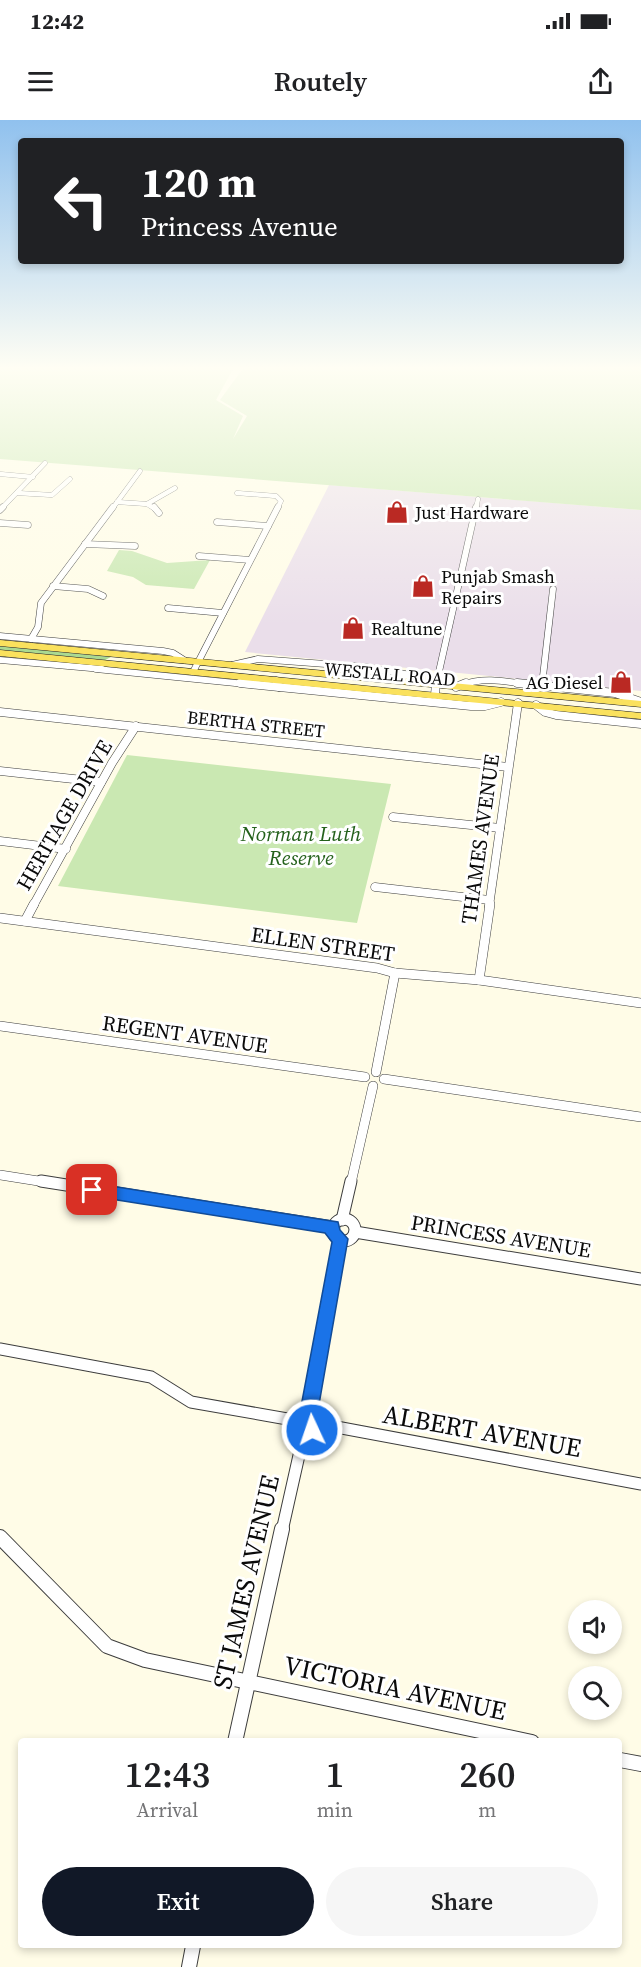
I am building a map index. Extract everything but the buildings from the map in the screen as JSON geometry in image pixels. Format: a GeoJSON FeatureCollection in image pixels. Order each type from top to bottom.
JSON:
{"type":"FeatureCollection","features":[{"type":"Feature","properties":{"kind":"main road","name":"WESTALL ROAD"},"geometry":{"type":"LineString","coordinates":[[0,643],[411,682],[435,690],[461,685],[641,703]]}},
{"type":"Feature","properties":{"kind":"main road","name":"WESTALL ROAD"},"geometry":{"type":"LineString","coordinates":[[0,653],[248,677],[278,684],[435,690],[541,708],[641,716]]}},
{"type":"Feature","properties":{"kind":"main road"},"geometry":{"type":"LineString","coordinates":[[248,677],[252,667]]}},
{"type":"Feature","properties":{"kind":"street"},"geometry":{"type":"LineString","coordinates":[[1,507],[45,464]]}},
{"type":"Feature","properties":{"kind":"street"},"geometry":{"type":"LineString","coordinates":[[31,639],[38,627],[39,606],[140,471]]}},
{"type":"Feature","properties":{"kind":"street"},"geometry":{"type":"LineString","coordinates":[[0,474],[33,477]]}},
{"type":"Feature","properties":{"kind":"street"},"geometry":{"type":"LineString","coordinates":[[17,493],[54,494],[70,478]]}},
{"type":"Feature","properties":{"kind":"street"},"geometry":{"type":"LineString","coordinates":[[147,504],[175,489]]}},
{"type":"Feature","properties":{"kind":"street"},"geometry":{"type":"LineString","coordinates":[[193,672],[281,501],[280,498],[237,493]]}},
{"type":"Feature","properties":{"kind":"street"},"geometry":{"type":"LineString","coordinates":[[435,690],[478,499]]}},
{"type":"Feature","properties":{"kind":"street"},"geometry":{"type":"LineString","coordinates":[[117,502],[147,504],[159,513]]}},
{"type":"Feature","properties":{"kind":"street"},"geometry":{"type":"LineString","coordinates":[[218,522],[268,526]]}},
{"type":"Feature","properties":{"kind":"street"},"geometry":{"type":"LineString","coordinates":[[0,523],[28,525]]}},
{"type":"Feature","properties":{"kind":"street"},"geometry":{"type":"LineString","coordinates":[[85,544],[135,546]]}},
{"type":"Feature","properties":{"kind":"street"},"geometry":{"type":"LineString","coordinates":[[199,556],[250,560]]}},
{"type":"Feature","properties":{"kind":"street"},"geometry":{"type":"LineString","coordinates":[[53,586],[88,590],[103,596]]}},
{"type":"Feature","properties":{"kind":"street"},"geometry":{"type":"LineString","coordinates":[[542,686],[553,589]]}},
{"type":"Feature","properties":{"kind":"street"},"geometry":{"type":"LineString","coordinates":[[168,608],[223,613]]}},
{"type":"Feature","properties":{"kind":"street","name":"WESTALL ROAD"},"geometry":{"type":"LineString","coordinates":[[0,636],[168,652],[184,660]]}},
{"type":"Feature","properties":{"kind":"street","name":"WESTALL ROAD"},"geometry":{"type":"LineString","coordinates":[[61,642],[76,650]]}},
{"type":"Feature","properties":{"kind":"street","name":"WESTALL ROAD"},"geometry":{"type":"LineString","coordinates":[[232,665],[258,659],[366,667],[405,674],[411,682]]}},
{"type":"Feature","properties":{"kind":"street","name":"WESTALL ROAD"},"geometry":{"type":"LineString","coordinates":[[0,660],[278,684],[471,706],[485,706],[501,702]]}},
{"type":"Feature","properties":{"kind":"street","name":"WESTALL ROAD"},"geometry":{"type":"LineString","coordinates":[[96,669],[118,664]]}},
{"type":"Feature","properties":{"kind":"street","name":"WESTALL ROAD"},"geometry":{"type":"LineString","coordinates":[[461,685],[486,680],[615,693],[641,703]]}},
{"type":"Feature","properties":{"kind":"street","name":"THAMES AVENUE"},"geometry":{"type":"LineString","coordinates":[[479,980],[518,703]]}},
{"type":"Feature","properties":{"kind":"street","name":"WESTALL ROAD"},"geometry":{"type":"LineString","coordinates":[[541,708],[561,716],[641,724]]}},
{"type":"Feature","properties":{"kind":"street","name":"BERTHA STREET"},"geometry":{"type":"LineString","coordinates":[[0,712],[508,767]]}},
{"type":"Feature","properties":{"kind":"street","name":"HERITAGE DRIVE"},"geometry":{"type":"LineString","coordinates":[[25,921],[101,782],[136,726]]}},
{"type":"Feature","properties":{"kind":"street"},"geometry":{"type":"LineString","coordinates":[[0,771],[101,782]]}},
{"type":"Feature","properties":{"kind":"street"},"geometry":{"type":"LineString","coordinates":[[393,817],[500,828]]}},
{"type":"Feature","properties":{"kind":"street"},"geometry":{"type":"LineString","coordinates":[[0,841],[66,849]]}},
{"type":"Feature","properties":{"kind":"street"},"geometry":{"type":"LineString","coordinates":[[375,887],[489,900]]}},
{"type":"Feature","properties":{"kind":"street","name":"ELLEN STREET"},"geometry":{"type":"LineString","coordinates":[[0,918],[377,968],[395,973],[479,980],[641,1003]]}},
{"type":"Feature","properties":{"kind":"street"},"geometry":{"type":"LineString","coordinates":[[376,1072],[395,973]]}},
{"type":"Feature","properties":{"kind":"street","name":"REGENT AVENUE"},"geometry":{"type":"LineString","coordinates":[[0,1026],[365,1077]]}},
{"type":"Feature","properties":{"kind":"street"},"geometry":{"type":"LineString","coordinates":[[384,1079],[380,1085],[373,1086],[367,1083],[365,1077],[369,1072],[376,1072],[384,1079],[641,1118]]}},
{"type":"Feature","properties":{"kind":"street"},"geometry":{"type":"LineString","coordinates":[[0,1175],[332,1227],[342,1220],[373,1086]]}},
{"type":"Feature","properties":{"kind":"street"},"geometry":{"type":"LineString","coordinates":[[332,1227],[333,1233],[340,1239],[350,1239],[356,1232],[352,1223],[342,1220]]}},
{"type":"Feature","properties":{"kind":"street","name":"PRINCESS AVENUE"},"geometry":{"type":"LineString","coordinates":[[356,1232],[641,1279]]}},
{"type":"Feature","properties":{"kind":"street"},"geometry":{"type":"LineString","coordinates":[[312,1418],[298,1414],[294,1420],[295,1428],[304,1433],[312,1430],[340,1239]]}},
{"type":"Feature","properties":{"kind":"street"},"geometry":{"type":"LineString","coordinates":[[0,1349],[151,1377],[191,1402],[294,1420]]}},
{"type":"Feature","properties":{"kind":"street","name":"ALBERT AVENUE"},"geometry":{"type":"LineString","coordinates":[[312,1418],[641,1484]]}},
{"type":"Feature","properties":{"kind":"street","name":"ST JAMES AVENUE"},"geometry":{"type":"LineString","coordinates":[[236,1738],[304,1433]]}},
{"type":"Feature","properties":{"kind":"street","name":"VICTORIA AVENUE"},"geometry":{"type":"LineString","coordinates":[[0,1537],[107,1646],[145,1660],[513,1738]]}},
{"type":"Feature","properties":{"kind":"street"},"geometry":{"type":"LineString","coordinates":[[622,1760],[641,1764]]}},
{"type":"Feature","properties":{"kind":"street"},"geometry":{"type":"LineString","coordinates":[[189,1967],[193,1948]]}},
{"type":"Feature","properties":{"kind":"shaded area"},"geometry":{"type":"Polygon","coordinates":[[[329,485],[641,510],[641,691],[245,652],[329,485]]]}},
{"type":"Feature","properties":{"kind":"green space"},"geometry":{"type":"Polygon","coordinates":[[[0,453],[641,453],[641,510],[0,459],[0,453]]]}},
{"type":"Feature","properties":{"kind":"green space"},"geometry":{"type":"Polygon","coordinates":[[[119,550],[132,551],[167,563],[210,560],[194,589],[146,585],[133,577],[107,571],[119,550]]]}},
{"type":"Feature","properties":{"kind":"green space"},"geometry":{"type":"Polygon","coordinates":[[[0,646],[111,657],[105,660],[0,650],[0,646]]]}},
{"type":"Feature","properties":{"kind":"green space","name":"Norman Luth Reserve"},"geometry":{"type":"Polygon","coordinates":[[[127,755],[391,784],[357,923],[58,886],[127,755]]]}},
{"type":"Feature","properties":{"kind":"place","name":"Just Hardware"},"geometry":{"type":"Point","coordinates":[397,512]}},
{"type":"Feature","properties":{"kind":"place","name":"Punjab Smash Repairs"},"geometry":{"type":"Point","coordinates":[423,586]}},
{"type":"Feature","properties":{"kind":"place","name":"Realtune"},"geometry":{"type":"Point","coordinates":[353,628]}},
{"type":"Feature","properties":{"kind":"place","name":"AG Diesel"},"geometry":{"type":"Point","coordinates":[621,682]}},
{"type":"Feature","properties":{"kind":"route"},"geometry":{"type":"LineString","coordinates":[[92,1190],[332,1227],[333,1233],[340,1239],[309,1412],[315,1421],[312,1430]]}}]}
